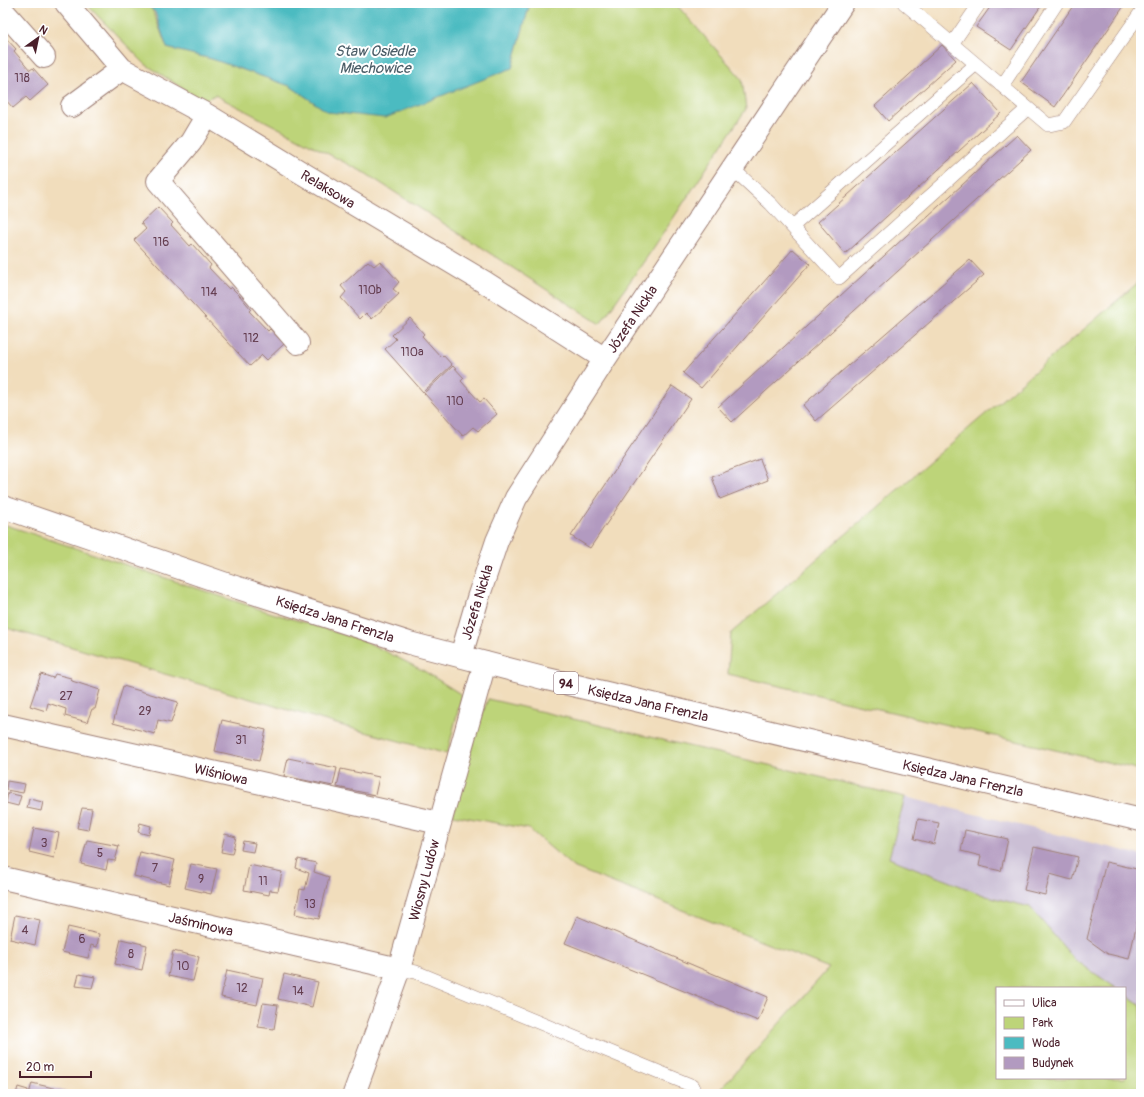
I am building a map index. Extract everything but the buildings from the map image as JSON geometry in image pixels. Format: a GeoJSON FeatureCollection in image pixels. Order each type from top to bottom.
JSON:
{"type":"FeatureCollection","features":[{"type":"Feature","properties":{"kind":"street","name":"Relaksowa"},"geometry":{"type":"LineString","coordinates":[[66,3],[122,69],[207,115],[486,283],[605,360]]}},
{"type":"Feature","properties":{"kind":"street","name":"Józefa Nickla"},"geometry":{"type":"LineString","coordinates":[[461,656],[497,541],[516,498],[605,360],[843,3]]}},
{"type":"Feature","properties":{"kind":"street"},"geometry":{"type":"LineString","coordinates":[[3,11],[44,57]]}},
{"type":"Feature","properties":{"kind":"street"},"geometry":{"type":"LineString","coordinates":[[72,106],[122,69]]}},
{"type":"Feature","properties":{"kind":"street"},"geometry":{"type":"LineString","coordinates":[[207,115],[190,142],[158,181],[298,343]]}},
{"type":"Feature","properties":{"kind":"street","name":"Księdza Jana Frenzla"},"geometry":{"type":"LineString","coordinates":[[3,507],[298,608],[409,642],[485,663],[1141,820]]}},
{"type":"Feature","properties":{"kind":"street","name":"Wiosny Ludów"},"geometry":{"type":"LineString","coordinates":[[354,1094],[399,969],[485,663]]}},
{"type":"Feature","properties":{"kind":"street","name":"Wiśniowa"},"geometry":{"type":"LineString","coordinates":[[3,725],[439,823]]}},
{"type":"Feature","properties":{"kind":"street","name":"Jaśminowa"},"geometry":{"type":"LineString","coordinates":[[3,878],[399,969]]}},
{"type":"Feature","properties":{"kind":"lane"},"geometry":{"type":"LineString","coordinates":[[904,3],[1048,125],[1064,122],[1141,12]]}},
{"type":"Feature","properties":{"kind":"lane"},"geometry":{"type":"LineString","coordinates":[[952,44],[980,3]]}},
{"type":"Feature","properties":{"kind":"lane"},"geometry":{"type":"LineString","coordinates":[[1002,86],[1057,3]]}},
{"type":"Feature","properties":{"kind":"lane"},"geometry":{"type":"LineString","coordinates":[[792,227],[976,64]]}},
{"type":"Feature","properties":{"kind":"lane"},"geometry":{"type":"LineString","coordinates":[[732,168],[771,204],[839,278],[1028,108]]}},
{"type":"Feature","properties":{"kind":"lane"},"geometry":{"type":"LineString","coordinates":[[399,969],[416,972],[693,1086]]}},
{"type":"Feature","properties":{"kind":"shaded area"},"geometry":{"type":"Polygon","coordinates":[[[905,797],[1141,855],[1141,1005],[1126,995],[1126,987],[1115,987],[1074,959],[1030,907],[986,896],[889,858],[905,797]]]}},
{"type":"Feature","properties":{"kind":"green space"},"geometry":{"type":"Polygon","coordinates":[[[92,3],[145,3],[152,9],[167,48],[212,59],[290,86],[328,112],[512,68],[530,3],[675,3],[742,79],[746,109],[652,250],[600,324],[365,173],[215,95],[202,101],[145,64],[90,8],[92,3]]]}},
{"type":"Feature","properties":{"kind":"green space"},"geometry":{"type":"Polygon","coordinates":[[[1141,280],[1141,770],[728,674],[731,633],[1141,280]]]}},
{"type":"Feature","properties":{"kind":"green space"},"geometry":{"type":"Polygon","coordinates":[[[3,524],[256,608],[365,641],[424,671],[462,695],[447,754],[347,727],[3,627],[3,524]]]}},
{"type":"Feature","properties":{"kind":"green space"},"geometry":{"type":"Polygon","coordinates":[[[488,699],[905,797],[889,858],[986,896],[1030,907],[1074,959],[1115,987],[996,987],[996,1079],[1126,1079],[1126,995],[1141,1005],[1141,1094],[716,1094],[829,968],[573,867],[529,829],[453,815],[476,731],[488,699]]]}},
{"type":"Feature","properties":{"kind":"water","name":"Staw Osiedle Miechowice"},"geometry":{"type":"Polygon","coordinates":[[[145,3],[530,3],[512,68],[385,118],[328,112],[290,86],[212,59],[167,48],[155,12],[145,3]]]}}]}
